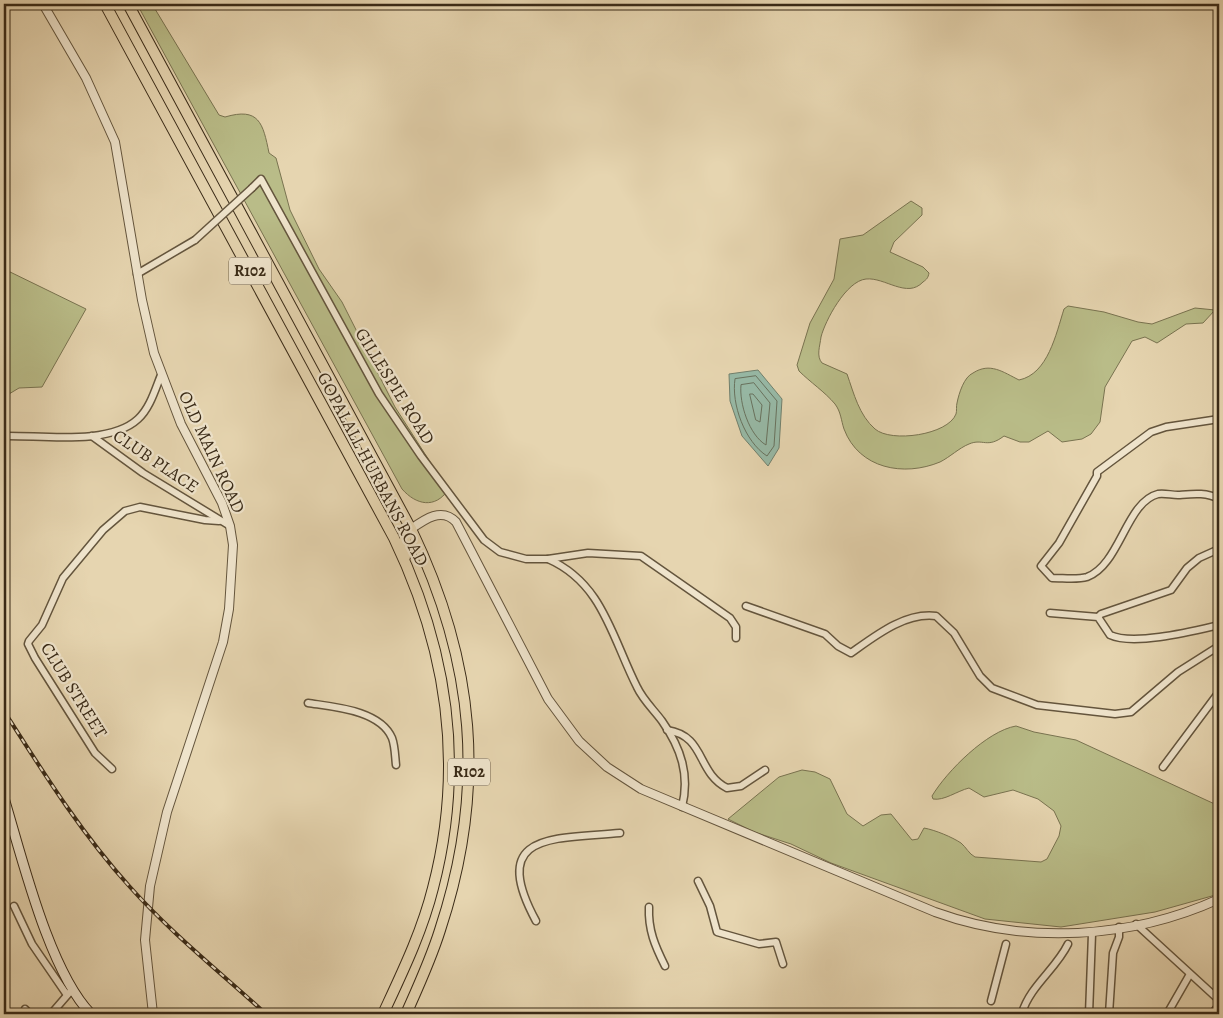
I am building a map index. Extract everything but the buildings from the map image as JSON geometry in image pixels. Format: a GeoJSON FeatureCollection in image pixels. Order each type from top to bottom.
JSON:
{"type":"FeatureCollection","features":[{"type":"Feature","properties":{"kind":"main road","name":"GOPALALL HURBANS ROAD"},"geometry":{"type":"LineString","coordinates":[[106,4],[405,561],[428,623],[440,666],[448,731],[448,795],[444,836],[433,889],[417,936],[383,1014]]}},
{"type":"Feature","properties":{"kind":"main road","name":"GOPALALL HURBANS ROAD"},"geometry":{"type":"LineString","coordinates":[[128,4],[411,529],[437,588],[454,645],[464,693],[468,778],[464,831],[453,889],[440,932],[406,1014]]}},
{"type":"Feature","properties":{"kind":"main road"},"geometry":{"type":"LineString","coordinates":[[387,527],[401,532],[411,529]]}},
{"type":"Feature","properties":{"kind":"main road"},"geometry":{"type":"LineString","coordinates":[[405,561],[405,538],[411,529]]}},
{"type":"Feature","properties":{"kind":"main road"},"geometry":{"type":"LineString","coordinates":[[4,798],[45,929],[70,992],[91,1014]]}},
{"type":"Feature","properties":{"kind":"street","name":"OLD MAIN ROAD"},"geometry":{"type":"LineString","coordinates":[[43,4],[86,78],[114,142],[121,171],[147,328],[160,375],[181,424],[214,486],[230,526],[234,557],[227,624],[202,711],[167,812],[150,886],[145,940],[153,1014]]}},
{"type":"Feature","properties":{"kind":"street","name":"GILLESPIE ROAD"},"geometry":{"type":"LineString","coordinates":[[137,274],[195,240],[261,179],[379,394],[447,492],[492,548],[515,558],[548,559]]}},
{"type":"Feature","properties":{"kind":"street"},"geometry":{"type":"LineString","coordinates":[[4,436],[92,436],[121,430],[138,419],[152,396],[160,375]]}},
{"type":"Feature","properties":{"kind":"street"},"geometry":{"type":"LineString","coordinates":[[1219,419],[1166,427],[1151,432],[1097,472],[1097,476],[1059,543],[1041,566],[1052,578],[1088,576],[1107,560],[1137,508],[1152,496],[1193,493],[1209,494],[1219,499]]}},
{"type":"Feature","properties":{"kind":"street","name":"CLUB PLACE"},"geometry":{"type":"LineString","coordinates":[[92,436],[143,473],[230,526]]}},
{"type":"Feature","properties":{"kind":"street","name":"CLUB STREET"},"geometry":{"type":"LineString","coordinates":[[112,769],[95,752],[83,734],[35,658],[28,644],[29,640],[42,625],[63,578],[103,530],[125,511],[140,507],[206,520],[219,520]]}},
{"type":"Feature","properties":{"kind":"street"},"geometry":{"type":"LineString","coordinates":[[411,529],[436,514],[452,518],[483,572],[548,699],[569,728],[596,757],[625,780],[652,795],[920,905],[964,921],[1002,929],[1063,934],[1118,927],[1202,907],[1219,899]]}},
{"type":"Feature","properties":{"kind":"street"},"geometry":{"type":"LineString","coordinates":[[1050,613],[1098,617],[1101,614],[1171,590],[1187,568],[1199,558],[1219,549]]}},
{"type":"Feature","properties":{"kind":"street"},"geometry":{"type":"LineString","coordinates":[[548,559],[566,555],[620,554],[645,558],[730,618],[736,627],[736,638]]}},
{"type":"Feature","properties":{"kind":"street"},"geometry":{"type":"LineString","coordinates":[[566,555],[564,560],[566,567]]}},
{"type":"Feature","properties":{"kind":"street"},"geometry":{"type":"LineString","coordinates":[[548,559],[566,567],[585,586],[605,614],[637,688],[667,730],[685,768],[686,785],[682,807]]}},
{"type":"Feature","properties":{"kind":"street"},"geometry":{"type":"LineString","coordinates":[[746,606],[825,634],[838,646],[851,653],[891,626],[922,616],[936,616],[954,633],[980,676],[992,688],[1037,705],[1114,714],[1131,712],[1178,672],[1219,646]]}},
{"type":"Feature","properties":{"kind":"street"},"geometry":{"type":"LineString","coordinates":[[1098,617],[1110,635],[1125,638],[1165,636],[1219,625]]}},
{"type":"Feature","properties":{"kind":"street"},"geometry":{"type":"LineString","coordinates":[[1163,767],[1219,692]]}},
{"type":"Feature","properties":{"kind":"street"},"geometry":{"type":"LineString","coordinates":[[308,703],[358,712],[373,719],[388,730],[393,739],[396,765]]}},
{"type":"Feature","properties":{"kind":"street"},"geometry":{"type":"LineString","coordinates":[[667,730],[680,732],[689,737],[714,778],[727,788],[741,786],[765,770]]}},
{"type":"Feature","properties":{"kind":"street"},"geometry":{"type":"LineString","coordinates":[[536,922],[522,890],[520,875],[522,857],[531,847],[547,842],[620,833]]}},
{"type":"Feature","properties":{"kind":"street"},"geometry":{"type":"LineString","coordinates":[[698,881],[708,901],[717,932],[759,944],[776,942],[783,964]]}},
{"type":"Feature","properties":{"kind":"street"},"geometry":{"type":"LineString","coordinates":[[14,906],[32,944],[70,992],[51,1014]]}},
{"type":"Feature","properties":{"kind":"street"},"geometry":{"type":"LineString","coordinates":[[649,907],[648,924],[651,937],[666,966]]}},
{"type":"Feature","properties":{"kind":"street"},"geometry":{"type":"LineString","coordinates":[[1136,924],[1219,1000]]}},
{"type":"Feature","properties":{"kind":"street"},"geometry":{"type":"LineString","coordinates":[[1109,1014],[1113,953],[1118,937],[1118,927]]}},
{"type":"Feature","properties":{"kind":"street"},"geometry":{"type":"LineString","coordinates":[[1089,1014],[1092,934]]}},
{"type":"Feature","properties":{"kind":"street"},"geometry":{"type":"LineString","coordinates":[[992,1002],[1006,944]]}},
{"type":"Feature","properties":{"kind":"street"},"geometry":{"type":"LineString","coordinates":[[1022,1013],[1030,995],[1068,944]]}},
{"type":"Feature","properties":{"kind":"street"},"geometry":{"type":"LineString","coordinates":[[1167,1014],[1190,974]]}},
{"type":"Feature","properties":{"kind":"street"},"geometry":{"type":"LineString","coordinates":[[1212,1014],[1219,1005]]}},
{"type":"Feature","properties":{"kind":"street"},"geometry":{"type":"LineString","coordinates":[[25,1008],[30,1014]]}},
{"type":"Feature","properties":{"kind":"green space"},"geometry":{"type":"Polygon","coordinates":[[[137,4],[152,4],[219,115],[225,117],[245,114],[258,120],[264,133],[269,153],[276,158],[290,210],[319,269],[342,302],[395,407],[448,490],[437,500],[425,503],[413,499],[402,489],[137,4]]]}},
{"type":"Feature","properties":{"kind":"green space"},"geometry":{"type":"Polygon","coordinates":[[[911,201],[922,208],[922,215],[894,242],[890,252],[923,267],[929,273],[927,278],[917,287],[910,288],[903,288],[873,279],[858,281],[844,294],[832,312],[823,330],[819,351],[822,363],[847,374],[865,417],[875,429],[883,433],[893,436],[918,435],[942,427],[951,421],[956,414],[958,399],[965,382],[970,375],[979,370],[985,368],[996,369],[1019,380],[1029,376],[1044,361],[1054,341],[1064,309],[1068,306],[1104,312],[1152,324],[1195,308],[1215,310],[1203,323],[1186,324],[1157,343],[1145,337],[1132,341],[1105,387],[1100,422],[1091,434],[1082,439],[1062,442],[1048,431],[1029,442],[1020,442],[1004,436],[989,443],[974,442],[940,462],[926,467],[898,469],[884,466],[871,461],[851,443],[835,404],[799,371],[797,365],[810,323],[834,279],[840,239],[863,235],[911,201]]]}},
{"type":"Feature","properties":{"kind":"green space"},"geometry":{"type":"Polygon","coordinates":[[[4,269],[86,309],[42,387],[19,388],[4,397],[4,269]]]}},
{"type":"Feature","properties":{"kind":"green space"},"geometry":{"type":"Polygon","coordinates":[[[1016,726],[1034,732],[1076,740],[1219,806],[1219,894],[1155,912],[1061,927],[985,919],[831,863],[791,844],[754,832],[728,819],[779,777],[802,770],[815,772],[830,779],[847,814],[863,826],[881,815],[891,814],[912,840],[918,839],[924,828],[957,841],[975,857],[1041,862],[1047,859],[1059,836],[1061,826],[1054,811],[1038,799],[1013,790],[984,797],[969,788],[942,799],[933,799],[932,796],[947,775],[981,744],[1005,729],[1016,726]]]}},
{"type":"Feature","properties":{"kind":"water"},"geometry":{"type":"Polygon","coordinates":[[[758,370],[782,399],[779,448],[768,466],[742,436],[730,401],[729,374],[758,370]]]}},
{"type":"Feature","properties":{"kind":"railway"},"geometry":{"type":"LineString","coordinates":[[4,711],[63,802],[130,887],[162,920],[266,1014]]}}]}
